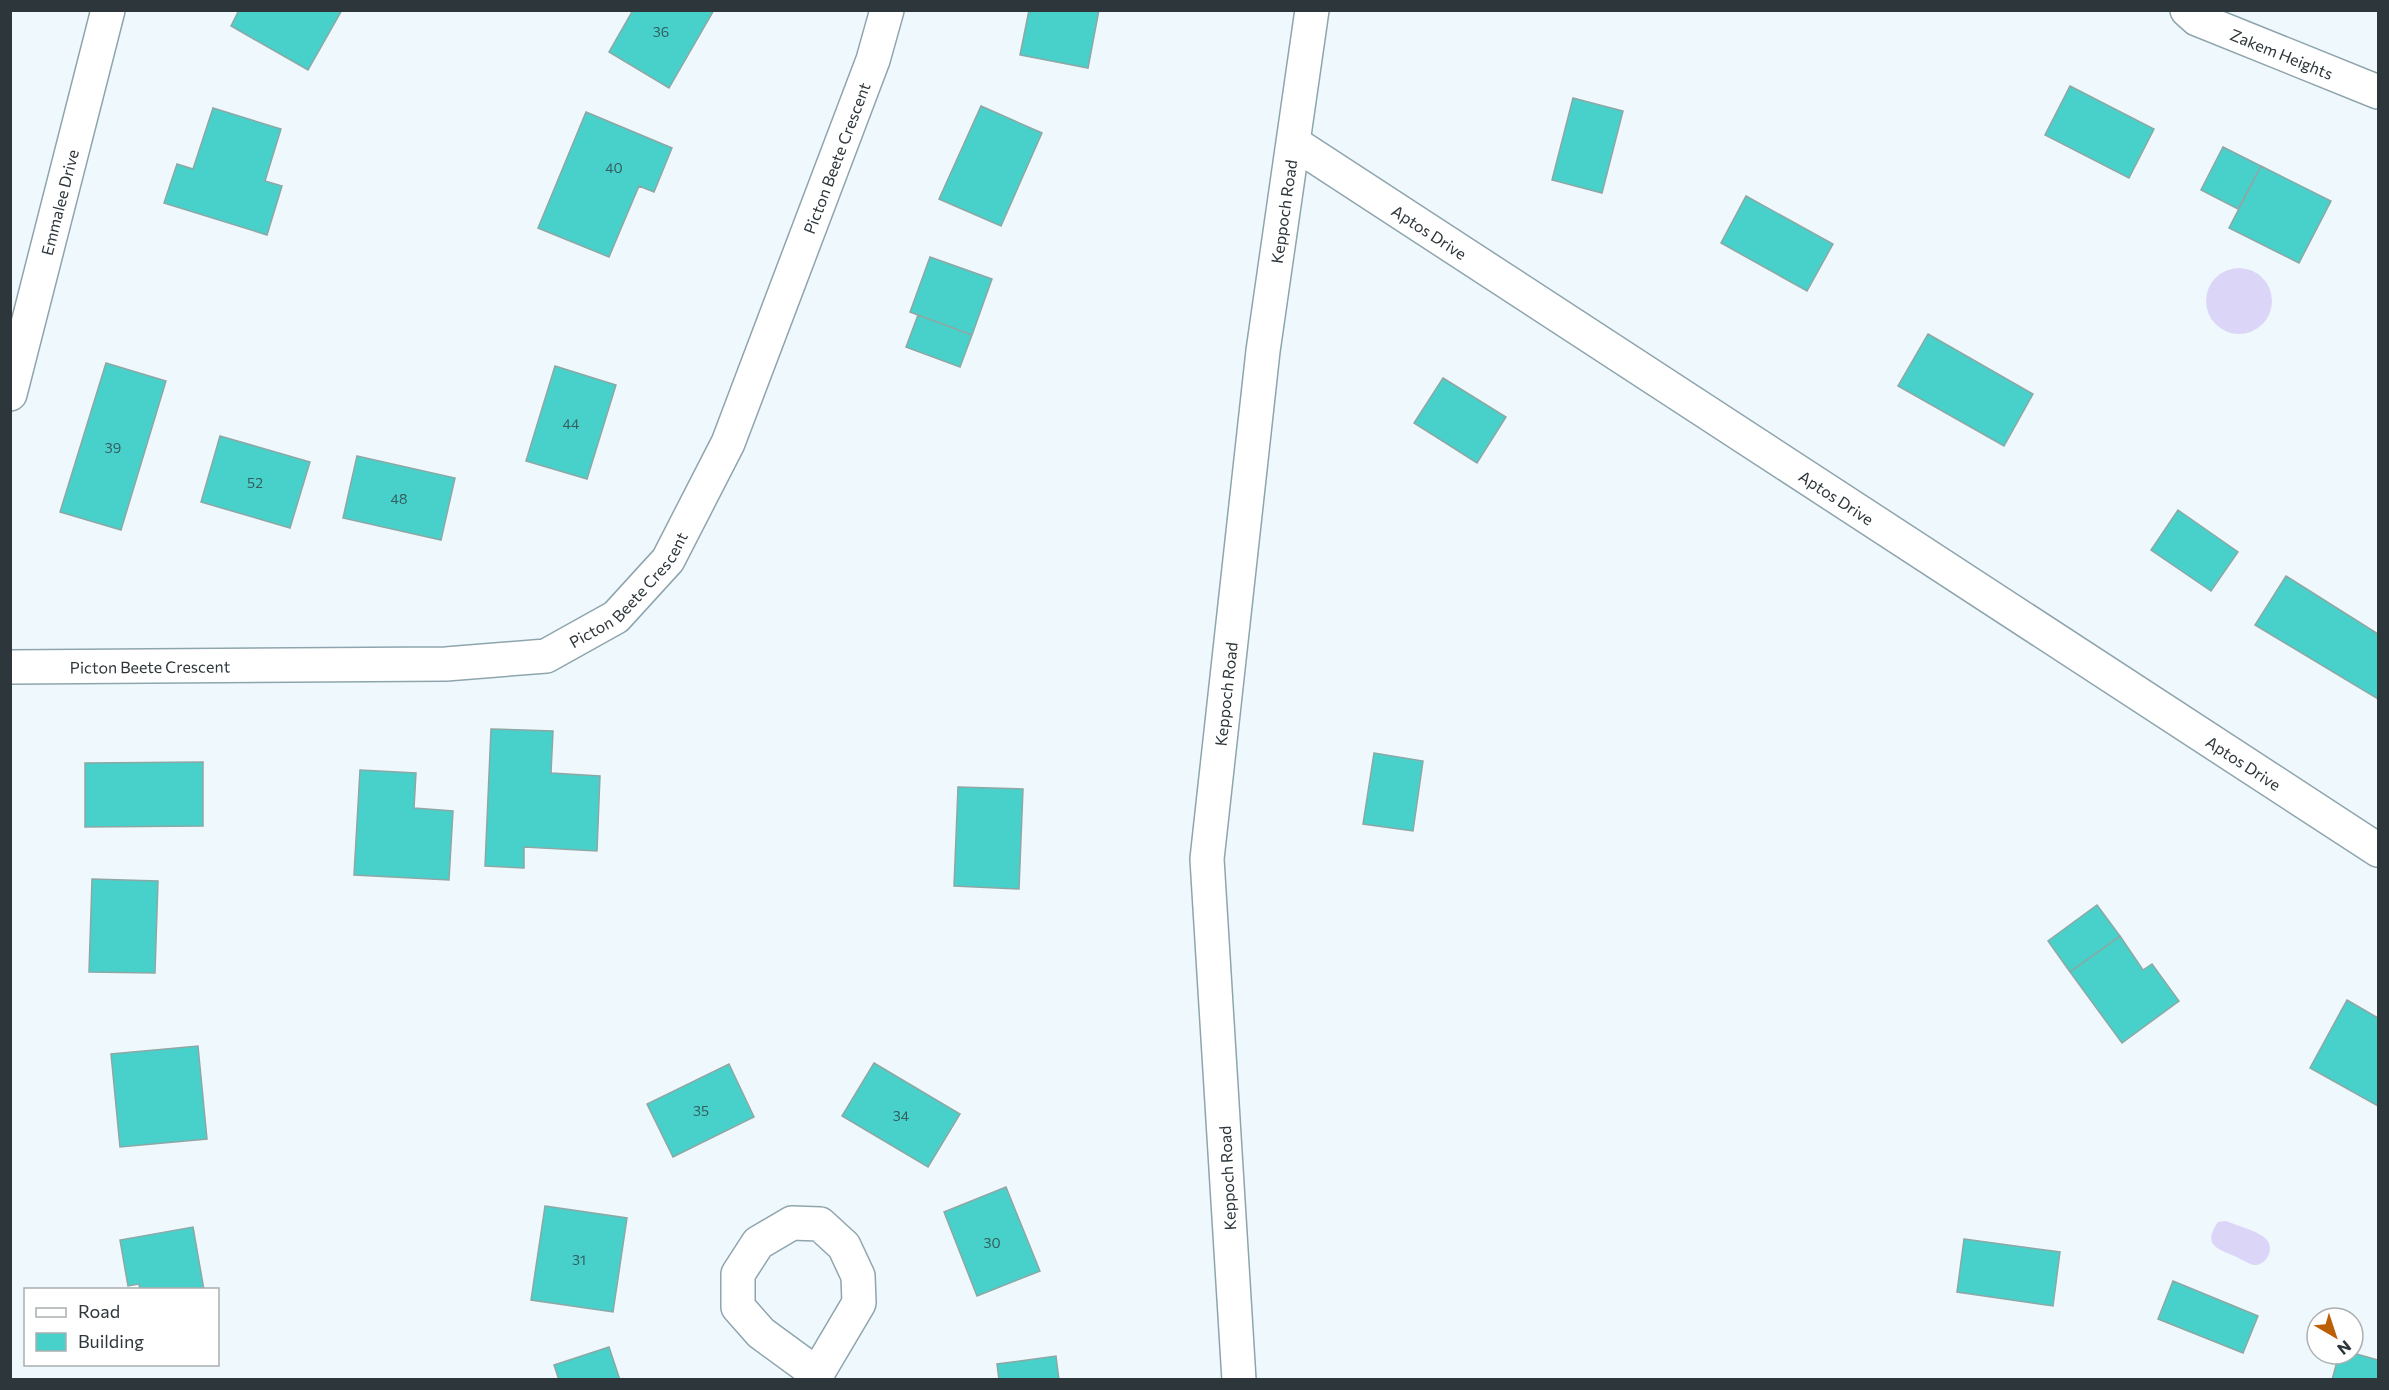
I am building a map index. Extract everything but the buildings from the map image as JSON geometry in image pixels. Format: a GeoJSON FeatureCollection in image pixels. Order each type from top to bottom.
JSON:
{"type":"FeatureCollection","features":[{"type":"Feature","properties":{"kind":"street","name":"Emmalee Drive"},"geometry":{"type":"LineString","coordinates":[[10,394],[108,10]]}},
{"type":"Feature","properties":{"kind":"street","name":"Picton Beete Crescent"},"geometry":{"type":"LineString","coordinates":[[10,667],[446,664],[501,660],[546,656],[616,617],[668,560],[728,443],[873,60],[887,10]]}},
{"type":"Feature","properties":{"kind":"street","name":"Keppoch Road"},"geometry":{"type":"LineString","coordinates":[[1239,1380],[1207,859],[1263,351],[1312,10]]}},
{"type":"Feature","properties":{"kind":"street","name":"Zakem Heights"},"geometry":{"type":"LineString","coordinates":[[2187,10],[2196,19],[2379,92]]}},
{"type":"Feature","properties":{"kind":"street","name":"Aptos Drive"},"geometry":{"type":"LineString","coordinates":[[1294,143],[2379,850]]}},
{"type":"Feature","properties":{"kind":"street"},"geometry":{"type":"LineString","coordinates":[[792,1223],[819,1224],[844,1245],[858,1276],[859,1303],[817,1377],[761,1332],[738,1307],[738,1274],[758,1243],[792,1223]]}},
{"type":"Feature","properties":{"kind":"shaded area"},"geometry":{"type":"Polygon","coordinates":[[[2239,268],[2252,271],[2262,278],[2269,288],[2272,301],[2269,314],[2262,324],[2252,331],[2239,334],[2226,331],[2216,324],[2209,314],[2206,301],[2209,288],[2216,278],[2226,271],[2239,268]]]}},
{"type":"Feature","properties":{"kind":"shaded area"},"geometry":{"type":"Polygon","coordinates":[[[2226,1221],[2252,1230],[2265,1238],[2270,1251],[2263,1262],[2254,1265],[2214,1245],[2211,1236],[2213,1230],[2218,1222],[2226,1221]]]}}]}
